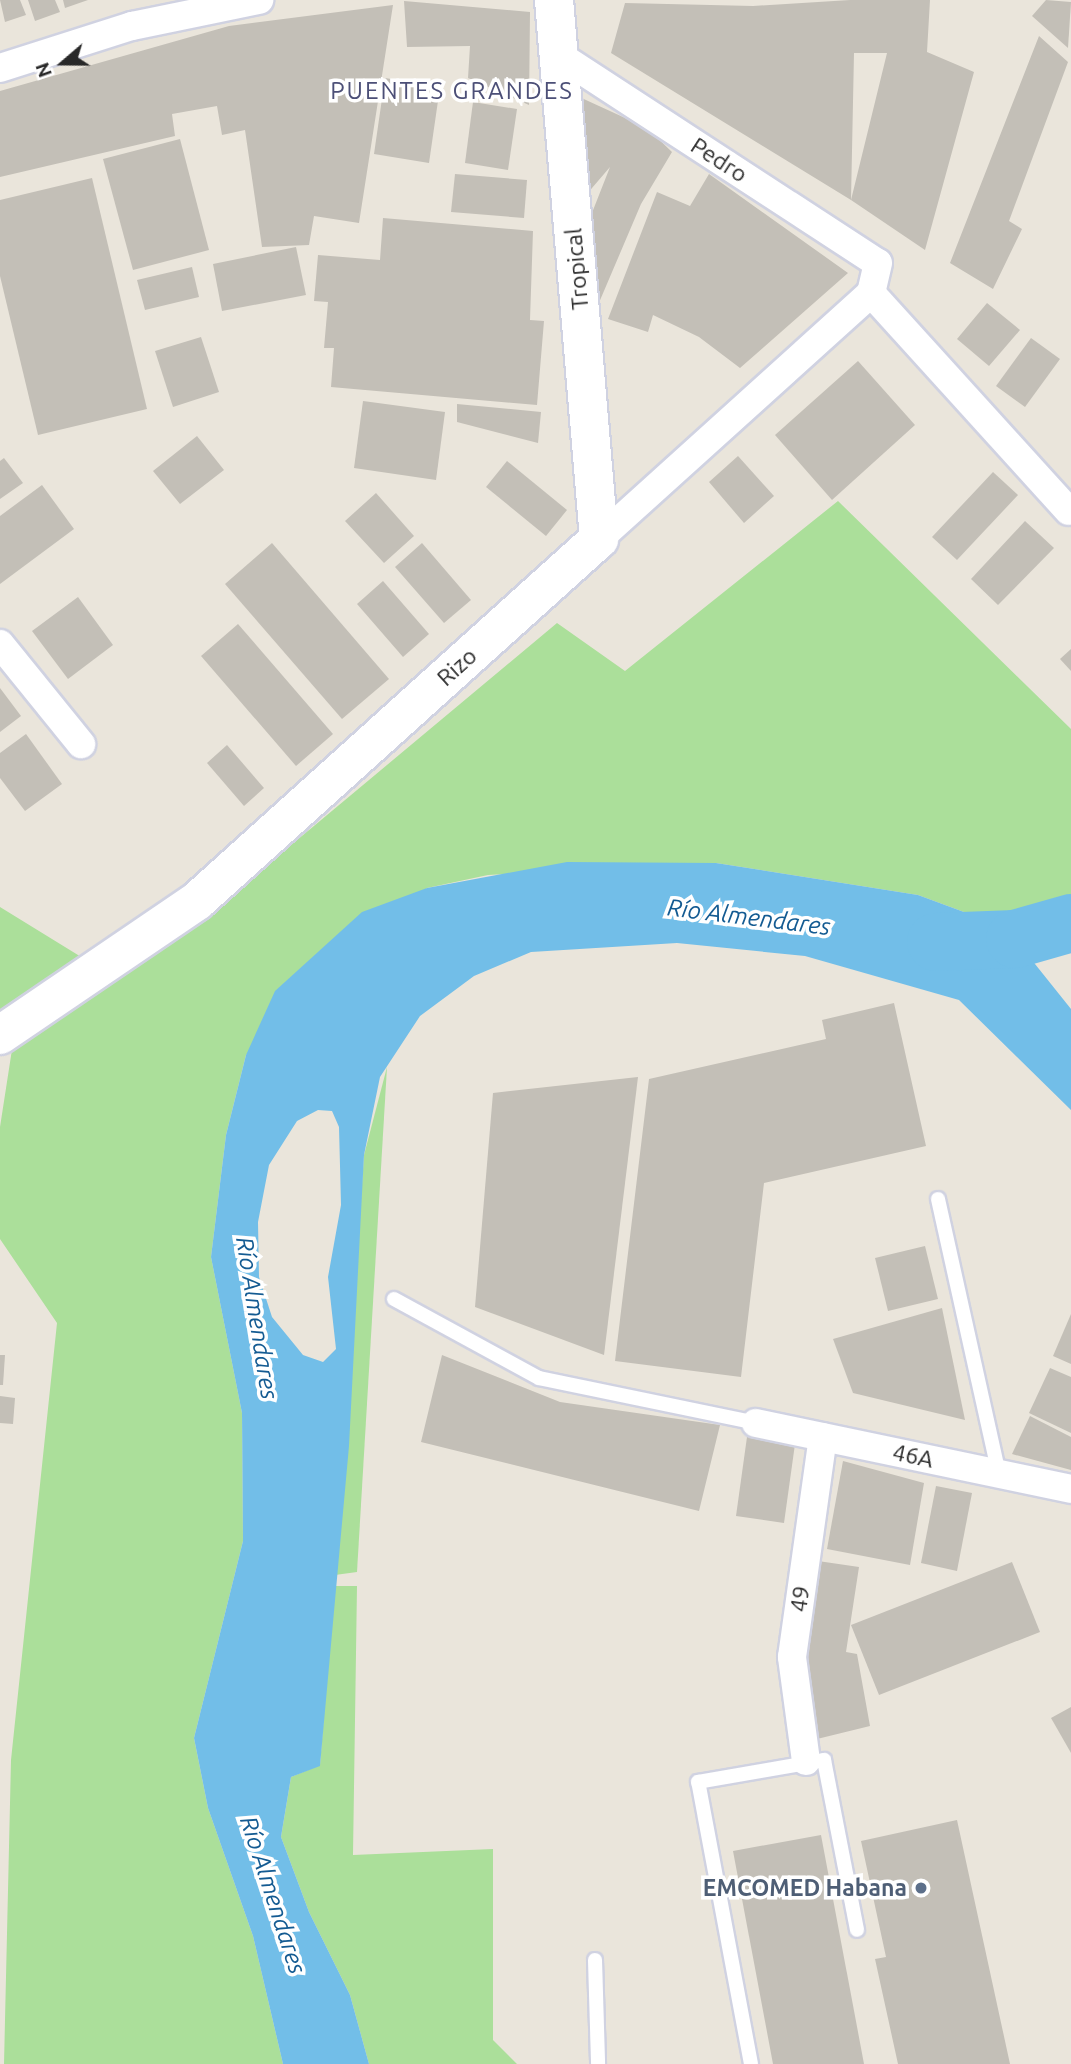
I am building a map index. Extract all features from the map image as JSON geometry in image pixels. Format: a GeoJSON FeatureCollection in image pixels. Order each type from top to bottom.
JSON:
{"type":"FeatureCollection","features":[{"type":"Feature","properties":{"kind":"street"},"geometry":{"type":"LineString","coordinates":[[0,68],[132,26],[258,0]]}},
{"type":"Feature","properties":{"kind":"street","name":"Tropical"},"geometry":{"type":"LineString","coordinates":[[554,0],[599,539]]}},
{"type":"Feature","properties":{"kind":"street","name":"Pedro"},"geometry":{"type":"LineString","coordinates":[[560,56],[878,263],[871,293]]}},
{"type":"Feature","properties":{"kind":"street"},"geometry":{"type":"LineString","coordinates":[[871,293],[1069,511]]}},
{"type":"Feature","properties":{"kind":"street","name":"Rizo"},"geometry":{"type":"LineString","coordinates":[[0,1035],[197,901],[871,293]]}},
{"type":"Feature","properties":{"kind":"street"},"geometry":{"type":"LineString","coordinates":[[0,644],[81,744]]}},
{"type":"Feature","properties":{"kind":"street","name":"46A"},"geometry":{"type":"LineString","coordinates":[[756,1423],[1071,1489]]}},
{"type":"Feature","properties":{"kind":"street","name":"49"},"geometry":{"type":"LineString","coordinates":[[806,1761],[792,1657],[823,1437]]}},
{"type":"Feature","properties":{"kind":"lane"},"geometry":{"type":"LineString","coordinates":[[938,1199],[999,1474]]}},
{"type":"Feature","properties":{"kind":"lane"},"geometry":{"type":"LineString","coordinates":[[394,1299],[539,1378],[756,1423]]}},
{"type":"Feature","properties":{"kind":"lane"},"geometry":{"type":"LineString","coordinates":[[751,2064],[698,1782],[806,1761],[824,1760],[857,1930]]}},
{"type":"Feature","properties":{"kind":"lane"},"geometry":{"type":"LineString","coordinates":[[595,1960],[598,2064]]}},
{"type":"Feature","properties":{"kind":"green space"},"geometry":{"type":"Polygon","coordinates":[[[838,501],[1071,729],[1071,904],[991,922],[918,895],[716,863],[488,875],[427,888],[246,1055],[226,1135],[211,1257],[242,1413],[243,1541],[194,1738],[208,1808],[253,1936],[283,2064],[4,2064],[11,1760],[57,1323],[0,1239],[0,1127],[13,1043],[0,1027],[0,907],[104,971],[205,917],[557,623],[625,671],[838,501]]]}},
{"type":"Feature","properties":{"kind":"green space"},"geometry":{"type":"Polygon","coordinates":[[[387,1067],[357,1572],[335,1575],[364,1155],[387,1067]]]}},
{"type":"Feature","properties":{"kind":"green space"},"geometry":{"type":"Polygon","coordinates":[[[334,1586],[357,1586],[353,1855],[493,1849],[493,2040],[517,2064],[369,2064],[350,1995],[309,1912],[281,1837],[291,1777],[320,1765],[334,1586]]]}},
{"type":"Feature","properties":{"kind":"water","name":"Río Almendares"},"geometry":{"type":"Polygon","coordinates":[[[567,862],[716,863],[918,895],[991,922],[1015,939],[1071,1009],[1071,1110],[959,1000],[805,956],[677,943],[531,952],[474,976],[420,1016],[380,1077],[364,1155],[349,1446],[320,1766],[291,1777],[281,1837],[309,1912],[350,1995],[369,2064],[283,2064],[253,1936],[208,1808],[194,1738],[243,1541],[242,1413],[211,1257],[226,1135],[246,1055],[275,991],[362,912],[427,888],[567,862]],[[318,1110],[297,1121],[269,1165],[258,1222],[259,1277],[272,1317],[303,1355],[323,1362],[336,1349],[328,1277],[341,1205],[339,1127],[332,1111],[318,1110]]]}},
{"type":"Feature","properties":{"kind":"building"},"geometry":{"type":"Polygon","coordinates":[[[0,0],[20,0],[26,15],[5,22],[0,0]]]}},
{"type":"Feature","properties":{"kind":"building"},"geometry":{"type":"Polygon","coordinates":[[[28,0],[55,0],[60,12],[35,21],[28,0]]]}},
{"type":"Feature","properties":{"kind":"building"},"geometry":{"type":"Polygon","coordinates":[[[63,0],[88,0],[65,8],[63,0]]]}},
{"type":"Feature","properties":{"kind":"building"},"geometry":{"type":"Polygon","coordinates":[[[850,0],[930,0],[927,52],[974,72],[925,250],[851,200],[611,53],[625,3],[753,6],[850,0]],[[854,53],[851,200],[887,53],[854,53]]]}},
{"type":"Feature","properties":{"kind":"building"},"geometry":{"type":"Polygon","coordinates":[[[1046,0],[1071,2],[1068,48],[1032,16],[1046,0]]]}},
{"type":"Feature","properties":{"kind":"building"},"geometry":{"type":"Polygon","coordinates":[[[404,1],[530,12],[529,105],[468,78],[470,46],[407,47],[404,1]]]}},
{"type":"Feature","properties":{"kind":"building"},"geometry":{"type":"Polygon","coordinates":[[[393,5],[359,223],[314,216],[309,245],[262,247],[245,130],[222,135],[217,106],[172,114],[175,136],[0,177],[0,91],[229,26],[393,5]]]}},
{"type":"Feature","properties":{"kind":"building"},"geometry":{"type":"Polygon","coordinates":[[[1039,36],[1068,62],[1009,221],[1022,229],[993,289],[950,263],[1039,36]]]}},
{"type":"Feature","properties":{"kind":"building"},"geometry":{"type":"Polygon","coordinates":[[[385,78],[440,87],[429,163],[374,154],[385,78]]]}},
{"type":"Feature","properties":{"kind":"building"},"geometry":{"type":"Polygon","coordinates":[[[575,95],[647,128],[672,152],[641,204],[598,305],[588,223],[610,167],[586,195],[575,95]]]}},
{"type":"Feature","properties":{"kind":"building"},"geometry":{"type":"Polygon","coordinates":[[[473,102],[517,109],[508,170],[465,163],[473,102]]]}},
{"type":"Feature","properties":{"kind":"building"},"geometry":{"type":"Polygon","coordinates":[[[180,139],[209,250],[133,270],[103,159],[180,139]]]}},
{"type":"Feature","properties":{"kind":"building"},"geometry":{"type":"Polygon","coordinates":[[[455,174],[527,180],[524,218],[451,212],[455,174]]]}},
{"type":"Feature","properties":{"kind":"building"},"geometry":{"type":"Polygon","coordinates":[[[709,174],[848,273],[740,368],[699,337],[653,315],[648,332],[608,319],[657,192],[690,206],[709,174]]]}},
{"type":"Feature","properties":{"kind":"building"},"geometry":{"type":"Polygon","coordinates":[[[92,178],[147,409],[38,435],[0,276],[0,200],[92,178]]]}},
{"type":"Feature","properties":{"kind":"building"},"geometry":{"type":"Polygon","coordinates":[[[383,218],[533,231],[530,320],[544,321],[537,405],[331,387],[334,348],[324,348],[328,302],[314,301],[318,255],[380,260],[383,218]]]}},
{"type":"Feature","properties":{"kind":"building"},"geometry":{"type":"Polygon","coordinates":[[[296,247],[306,295],[222,311],[213,264],[296,247]]]}},
{"type":"Feature","properties":{"kind":"building"},"geometry":{"type":"Polygon","coordinates":[[[192,267],[199,297],[145,310],[137,280],[192,267]]]}},
{"type":"Feature","properties":{"kind":"building"},"geometry":{"type":"Polygon","coordinates":[[[987,303],[1020,330],[989,366],[957,339],[987,303]]]}},
{"type":"Feature","properties":{"kind":"building"},"geometry":{"type":"Polygon","coordinates":[[[201,337],[219,392],[173,407],[155,351],[201,337]]]}},
{"type":"Feature","properties":{"kind":"building"},"geometry":{"type":"Polygon","coordinates":[[[1031,338],[1060,359],[1025,407],[996,386],[1031,338]]]}},
{"type":"Feature","properties":{"kind":"building"},"geometry":{"type":"Polygon","coordinates":[[[858,361],[915,425],[832,500],[775,435],[858,361]]]}},
{"type":"Feature","properties":{"kind":"building"},"geometry":{"type":"Polygon","coordinates":[[[363,401],[445,412],[436,480],[354,468],[363,401]]]}},
{"type":"Feature","properties":{"kind":"building"},"geometry":{"type":"Polygon","coordinates":[[[457,404],[541,412],[538,443],[457,422],[457,404]]]}},
{"type":"Feature","properties":{"kind":"building"},"geometry":{"type":"Polygon","coordinates":[[[197,436],[224,470],[180,504],[153,471],[197,436]]]}},
{"type":"Feature","properties":{"kind":"building"},"geometry":{"type":"Polygon","coordinates":[[[738,456],[774,496],[744,523],[709,482],[738,456]]]}},
{"type":"Feature","properties":{"kind":"building"},"geometry":{"type":"Polygon","coordinates":[[[4,458],[23,483],[0,499],[0,461],[4,458]]]}},
{"type":"Feature","properties":{"kind":"building"},"geometry":{"type":"Polygon","coordinates":[[[507,461],[567,510],[546,536],[486,487],[507,461]]]}},
{"type":"Feature","properties":{"kind":"building"},"geometry":{"type":"Polygon","coordinates":[[[993,472],[1018,495],[957,560],[932,537],[993,472]]]}},
{"type":"Feature","properties":{"kind":"building"},"geometry":{"type":"Polygon","coordinates":[[[42,485],[74,529],[0,584],[0,516],[42,485]]]}},
{"type":"Feature","properties":{"kind":"building"},"geometry":{"type":"Polygon","coordinates":[[[376,493],[414,536],[384,563],[345,521],[376,493]]]}},
{"type":"Feature","properties":{"kind":"building"},"geometry":{"type":"Polygon","coordinates":[[[1025,521],[1054,548],[998,605],[971,579],[1025,521]]]}},
{"type":"Feature","properties":{"kind":"building"},"geometry":{"type":"Polygon","coordinates":[[[272,543],[389,679],[342,719],[225,584],[272,543]]]}},
{"type":"Feature","properties":{"kind":"building"},"geometry":{"type":"Polygon","coordinates":[[[422,543],[471,600],[444,623],[395,567],[422,543]]]}},
{"type":"Feature","properties":{"kind":"building"},"geometry":{"type":"Polygon","coordinates":[[[383,581],[429,634],[403,657],[357,604],[383,581]]]}},
{"type":"Feature","properties":{"kind":"building"},"geometry":{"type":"Polygon","coordinates":[[[78,597],[113,645],[68,679],[32,631],[78,597]]]}},
{"type":"Feature","properties":{"kind":"building"},"geometry":{"type":"Polygon","coordinates":[[[238,624],[333,734],[296,766],[201,656],[238,624]]]}},
{"type":"Feature","properties":{"kind":"building"},"geometry":{"type":"Polygon","coordinates":[[[1071,649],[1071,671],[1060,659],[1071,649]]]}},
{"type":"Feature","properties":{"kind":"building"},"geometry":{"type":"Polygon","coordinates":[[[0,688],[21,716],[0,732],[0,688]]]}},
{"type":"Feature","properties":{"kind":"building"},"geometry":{"type":"Polygon","coordinates":[[[26,734],[62,784],[25,811],[0,778],[0,753],[26,734]]]}},
{"type":"Feature","properties":{"kind":"building"},"geometry":{"type":"Polygon","coordinates":[[[227,745],[264,788],[244,806],[207,763],[227,745]]]}},
{"type":"Feature","properties":{"kind":"building"},"geometry":{"type":"Polygon","coordinates":[[[894,1003],[926,1146],[764,1183],[741,1377],[615,1361],[649,1079],[826,1039],[822,1020],[894,1003]]]}},
{"type":"Feature","properties":{"kind":"building"},"geometry":{"type":"Polygon","coordinates":[[[638,1077],[604,1355],[475,1307],[493,1093],[638,1077]]]}},
{"type":"Feature","properties":{"kind":"building"},"geometry":{"type":"Polygon","coordinates":[[[925,1246],[938,1299],[888,1311],[875,1258],[925,1246]]]}},
{"type":"Feature","properties":{"kind":"building"},"geometry":{"type":"Polygon","coordinates":[[[942,1308],[965,1420],[853,1393],[833,1339],[942,1308]]]}},
{"type":"Feature","properties":{"kind":"building"},"geometry":{"type":"Polygon","coordinates":[[[1071,1314],[1071,1364],[1053,1356],[1071,1314]]]}},
{"type":"Feature","properties":{"kind":"building"},"geometry":{"type":"Polygon","coordinates":[[[0,1355],[5,1355],[3,1385],[0,1385],[0,1355]]]}},
{"type":"Feature","properties":{"kind":"building"},"geometry":{"type":"Polygon","coordinates":[[[442,1355],[560,1402],[720,1425],[699,1511],[421,1442],[442,1355]]]}},
{"type":"Feature","properties":{"kind":"building"},"geometry":{"type":"Polygon","coordinates":[[[1050,1368],[1071,1377],[1071,1433],[1029,1413],[1050,1368]]]}},
{"type":"Feature","properties":{"kind":"building"},"geometry":{"type":"Polygon","coordinates":[[[0,1396],[15,1398],[13,1424],[0,1423],[0,1396]]]}},
{"type":"Feature","properties":{"kind":"building"},"geometry":{"type":"Polygon","coordinates":[[[1030,1416],[1071,1437],[1071,1470],[1012,1454],[1030,1416]]]}},
{"type":"Feature","properties":{"kind":"building"},"geometry":{"type":"Polygon","coordinates":[[[747,1437],[795,1444],[784,1523],[736,1516],[747,1437]]]}},
{"type":"Feature","properties":{"kind":"building"},"geometry":{"type":"Polygon","coordinates":[[[843,1461],[924,1483],[910,1565],[827,1549],[843,1461]]]}},
{"type":"Feature","properties":{"kind":"building"},"geometry":{"type":"Polygon","coordinates":[[[936,1486],[972,1493],[957,1571],[921,1563],[936,1486]]]}},
{"type":"Feature","properties":{"kind":"building"},"geometry":{"type":"Polygon","coordinates":[[[818,1561],[859,1567],[846,1652],[857,1654],[870,1726],[817,1739],[806,1699],[805,1646],[818,1561]]]}},
{"type":"Feature","properties":{"kind":"building"},"geometry":{"type":"Polygon","coordinates":[[[1012,1562],[1040,1632],[879,1695],[851,1625],[1012,1562]]]}},
{"type":"Feature","properties":{"kind":"building"},"geometry":{"type":"Polygon","coordinates":[[[1071,1707],[1071,1753],[1051,1718],[1071,1707]]]}},
{"type":"Feature","properties":{"kind":"building"},"geometry":{"type":"Polygon","coordinates":[[[957,1820],[1010,2064],[898,2064],[875,1959],[886,1957],[861,1841],[957,1820]]]}},
{"type":"Feature","properties":{"kind":"building"},"geometry":{"type":"Polygon","coordinates":[[[821,1835],[864,2064],[773,2064],[733,1851],[821,1835]]]}},
{"type":"Feature","properties":{"kind":"waterway"},"geometry":{"type":"LineString","coordinates":[[936,942],[1015,939],[1071,923]]}},
{"type":"Feature","properties":{"kind":"place","name":"EMCOMED Habana"},"geometry":{"type":"Point","coordinates":[921,1888]}},
{"type":"Feature","properties":{"kind":"district","name":"PUENTES GRANDES"},"geometry":{"type":"Point","coordinates":[452,91]}}]}
